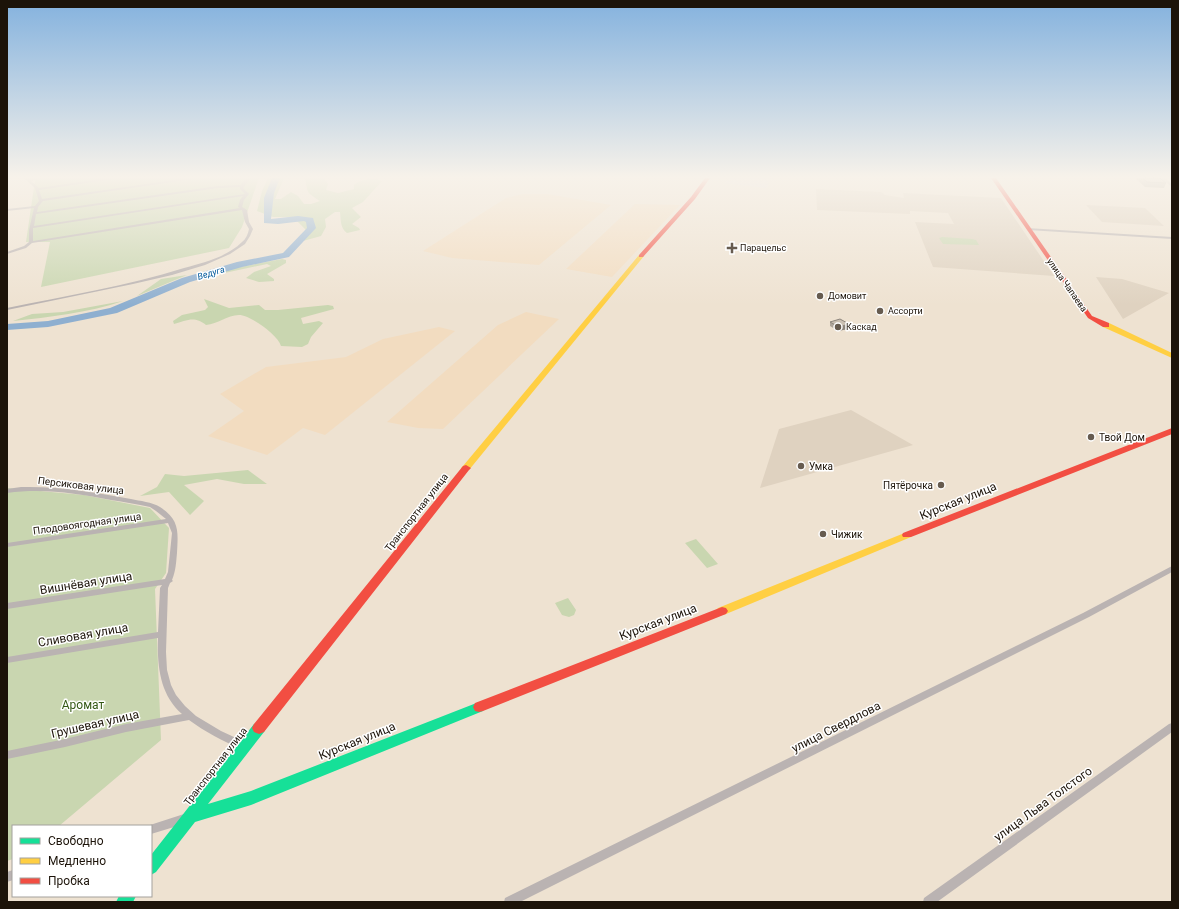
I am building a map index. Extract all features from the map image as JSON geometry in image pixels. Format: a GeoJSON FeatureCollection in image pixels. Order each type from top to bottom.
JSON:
{"type":"FeatureCollection","features":[{"type":"Feature","properties":{"kind":"street"},"geometry":{"type":"LineString","coordinates":[[31,242],[33,220]]}},
{"type":"Feature","properties":{"kind":"street"},"geometry":{"type":"LineString","coordinates":[[32,227],[76,220]]}},
{"type":"Feature","properties":{"kind":"street"},"geometry":{"type":"LineString","coordinates":[[7,253],[26,247],[31,242],[165,220]]}},
{"type":"Feature","properties":{"kind":"street"},"geometry":{"type":"LineString","coordinates":[[7,309],[178,271],[208,262],[244,244],[251,229],[247,220]]}},
{"type":"Feature","properties":{"kind":"street","name":"Транспортная улица"},"geometry":{"type":"LineString","coordinates":[[152,865],[428,514],[623,277],[673,220]]}},
{"type":"Feature","properties":{"kind":"street","name":"улица Чапаева"},"geometry":{"type":"LineString","coordinates":[[1022,220],[1090,317],[1172,356]]}},
{"type":"Feature","properties":{"kind":"street"},"geometry":{"type":"LineString","coordinates":[[1028,229],[1172,238]]}},
{"type":"Feature","properties":{"kind":"street","name":"Курская улица"},"geometry":{"type":"LineString","coordinates":[[152,829],[250,798],[752,599],[1001,497],[1172,431]]}},
{"type":"Feature","properties":{"kind":"street","name":"Персиковая улица"},"geometry":{"type":"LineString","coordinates":[[7,491],[28,488],[111,497],[155,507],[170,521]]}},
{"type":"Feature","properties":{"kind":"street"},"geometry":{"type":"LineString","coordinates":[[170,521],[174,527],[175,533],[172,572],[169,581],[164,588],[163,670],[166,684],[188,717],[216,734],[244,746]]}},
{"type":"Feature","properties":{"kind":"street","name":"Плодовоягодная улица"},"geometry":{"type":"LineString","coordinates":[[7,545],[170,521]]}},
{"type":"Feature","properties":{"kind":"street","name":"улица Свердлова"},"geometry":{"type":"LineString","coordinates":[[509,902],[1086,615],[1172,569]]}},
{"type":"Feature","properties":{"kind":"street","name":"Вишнёвая улица"},"geometry":{"type":"LineString","coordinates":[[7,606],[169,581]]}},
{"type":"Feature","properties":{"kind":"street","name":"Сливовая улица"},"geometry":{"type":"LineString","coordinates":[[7,660],[163,634]]}},
{"type":"Feature","properties":{"kind":"street","name":"Грушевая улица"},"geometry":{"type":"LineString","coordinates":[[7,755],[66,743],[126,728],[188,717]]}},
{"type":"Feature","properties":{"kind":"street","name":"улица Льва Толстого"},"geometry":{"type":"LineString","coordinates":[[928,902],[1172,728]]}},
{"type":"Feature","properties":{"kind":"shaded area"},"geometry":{"type":"Polygon","coordinates":[[[471,220],[592,220],[539,265],[452,258],[423,251],[471,220]]]}},
{"type":"Feature","properties":{"kind":"shaded area"},"geometry":{"type":"Polygon","coordinates":[[[618,220],[665,220],[612,277],[566,269],[618,220]]]}},
{"type":"Feature","properties":{"kind":"shaded area"},"geometry":{"type":"Polygon","coordinates":[[[952,220],[1016,220],[1054,276],[933,267],[915,222],[954,224],[952,220]]]}},
{"type":"Feature","properties":{"kind":"shaded area"},"geometry":{"type":"Polygon","coordinates":[[[1101,220],[1158,220],[1164,226],[1102,222],[1101,220]]]}},
{"type":"Feature","properties":{"kind":"shaded area"},"geometry":{"type":"Polygon","coordinates":[[[1096,277],[1122,279],[1169,293],[1123,319],[1096,277]]]}},
{"type":"Feature","properties":{"kind":"shaded area"},"geometry":{"type":"Polygon","coordinates":[[[526,312],[559,319],[443,429],[418,428],[387,422],[498,325],[526,312]]]}},
{"type":"Feature","properties":{"kind":"shaded area"},"geometry":{"type":"Polygon","coordinates":[[[439,327],[455,331],[325,435],[303,428],[267,455],[208,436],[244,411],[220,394],[266,367],[346,357],[383,339],[439,327]]]}},
{"type":"Feature","properties":{"kind":"shaded area","name":"Умка"},"geometry":{"type":"Polygon","coordinates":[[[851,410],[913,445],[760,488],[779,429],[851,410]]]}},
{"type":"Feature","properties":{"kind":"green space"},"geometry":{"type":"Polygon","coordinates":[[[29,220],[244,220],[229,248],[41,287],[50,242],[26,242],[29,220]]]}},
{"type":"Feature","properties":{"kind":"green space"},"geometry":{"type":"Polygon","coordinates":[[[296,220],[325,220],[326,227],[321,236],[303,241],[306,238],[306,230],[296,220]]]}},
{"type":"Feature","properties":{"kind":"green space"},"geometry":{"type":"Polygon","coordinates":[[[357,220],[352,224],[360,230],[347,233],[342,226],[341,221],[357,220]]]}},
{"type":"Feature","properties":{"kind":"green space"},"geometry":{"type":"Polygon","coordinates":[[[939,238],[972,239],[976,240],[979,245],[943,244],[939,238]]]}},
{"type":"Feature","properties":{"kind":"green space"},"geometry":{"type":"Polygon","coordinates":[[[282,259],[286,260],[286,263],[267,274],[274,279],[274,281],[259,282],[246,278],[254,272],[271,266],[267,264],[215,275],[215,273],[224,270],[282,259]]]}},
{"type":"Feature","properties":{"kind":"green space"},"geometry":{"type":"Polygon","coordinates":[[[187,275],[137,296],[161,279],[187,275]]]}},
{"type":"Feature","properties":{"kind":"green space"},"geometry":{"type":"Polygon","coordinates":[[[204,299],[229,308],[259,305],[265,310],[278,310],[328,305],[333,306],[334,309],[301,318],[303,324],[319,321],[323,323],[311,337],[308,344],[302,347],[281,346],[275,337],[263,326],[244,316],[235,315],[206,325],[194,319],[174,324],[173,321],[182,315],[205,310],[208,307],[204,299]]]}},
{"type":"Feature","properties":{"kind":"green space"},"geometry":{"type":"Polygon","coordinates":[[[123,301],[82,312],[13,321],[32,314],[63,312],[123,301]]]}},
{"type":"Feature","properties":{"kind":"green space"},"geometry":{"type":"Polygon","coordinates":[[[248,470],[267,484],[244,484],[217,479],[184,485],[204,501],[190,515],[169,492],[140,496],[157,487],[165,474],[184,476],[248,470]]]}},
{"type":"Feature","properties":{"kind":"green space","name":"Аромат"},"geometry":{"type":"Polygon","coordinates":[[[7,488],[84,495],[150,508],[169,528],[166,573],[155,589],[161,740],[60,825],[12,825],[12,859],[7,861],[7,488]]]}},
{"type":"Feature","properties":{"kind":"green space"},"geometry":{"type":"Polygon","coordinates":[[[696,539],[718,564],[707,568],[685,543],[696,539]]]}},
{"type":"Feature","properties":{"kind":"green space"},"geometry":{"type":"Polygon","coordinates":[[[568,598],[576,610],[574,615],[569,617],[562,615],[555,603],[568,598]]]}},
{"type":"Feature","properties":{"kind":"building"},"geometry":{"type":"Polygon","coordinates":[[[840,319],[849,324],[839,327],[830,322],[840,319]]]}},
{"type":"Feature","properties":{"kind":"waterway","name":"Ведуга"},"geometry":{"type":"LineString","coordinates":[[267,220],[278,222],[286,220]]}},
{"type":"Feature","properties":{"kind":"waterway","name":"Ведуга"},"geometry":{"type":"LineString","coordinates":[[7,327],[48,324],[113,311],[186,280],[240,264],[286,255],[312,228],[310,220]]}},
{"type":"Feature","properties":{"kind":"traffic: fast"},"geometry":{"type":"LineString","coordinates":[[189,817],[251,798],[479,707]]}},
{"type":"Feature","properties":{"kind":"traffic: fast"},"geometry":{"type":"LineString","coordinates":[[152,866],[259,728]]}},
{"type":"Feature","properties":{"kind":"traffic: fast"},"geometry":{"type":"LineString","coordinates":[[124,902],[127,897]]}},
{"type":"Feature","properties":{"kind":"traffic: slow"},"geometry":{"type":"LineString","coordinates":[[466,468],[641,256]]}},
{"type":"Feature","properties":{"kind":"traffic: slow"},"geometry":{"type":"LineString","coordinates":[[1106,325],[1172,356]]}},
{"type":"Feature","properties":{"kind":"traffic: slow"},"geometry":{"type":"LineString","coordinates":[[722,611],[907,535]]}},
{"type":"Feature","properties":{"kind":"traffic: jam"},"geometry":{"type":"LineString","coordinates":[[641,256],[673,220]]}},
{"type":"Feature","properties":{"kind":"traffic: jam"},"geometry":{"type":"LineString","coordinates":[[1023,220],[1090,317],[1106,325]]}},
{"type":"Feature","properties":{"kind":"traffic: jam"},"geometry":{"type":"LineString","coordinates":[[907,535],[1172,431]]}},
{"type":"Feature","properties":{"kind":"traffic: jam"},"geometry":{"type":"LineString","coordinates":[[259,728],[466,468]]}},
{"type":"Feature","properties":{"kind":"traffic: jam"},"geometry":{"type":"LineString","coordinates":[[479,707],[722,611]]}},
{"type":"Feature","properties":{"kind":"place","name":"Парацельс"},"geometry":{"type":"Point","coordinates":[732,248]}},
{"type":"Feature","properties":{"kind":"place","name":"Домовит"},"geometry":{"type":"Point","coordinates":[820,296]}},
{"type":"Feature","properties":{"kind":"place","name":"Ассорти"},"geometry":{"type":"Point","coordinates":[880,311]}},
{"type":"Feature","properties":{"kind":"place","name":"Каскад"},"geometry":{"type":"Point","coordinates":[838,327]}},
{"type":"Feature","properties":{"kind":"place","name":"Твой Дом"},"geometry":{"type":"Point","coordinates":[1091,437]}},
{"type":"Feature","properties":{"kind":"place","name":"Умка"},"geometry":{"type":"Point","coordinates":[801,466]}},
{"type":"Feature","properties":{"kind":"place","name":"Пятёрочка"},"geometry":{"type":"Point","coordinates":[941,485]}},
{"type":"Feature","properties":{"kind":"place","name":"Чижик"},"geometry":{"type":"Point","coordinates":[823,534]}}]}
